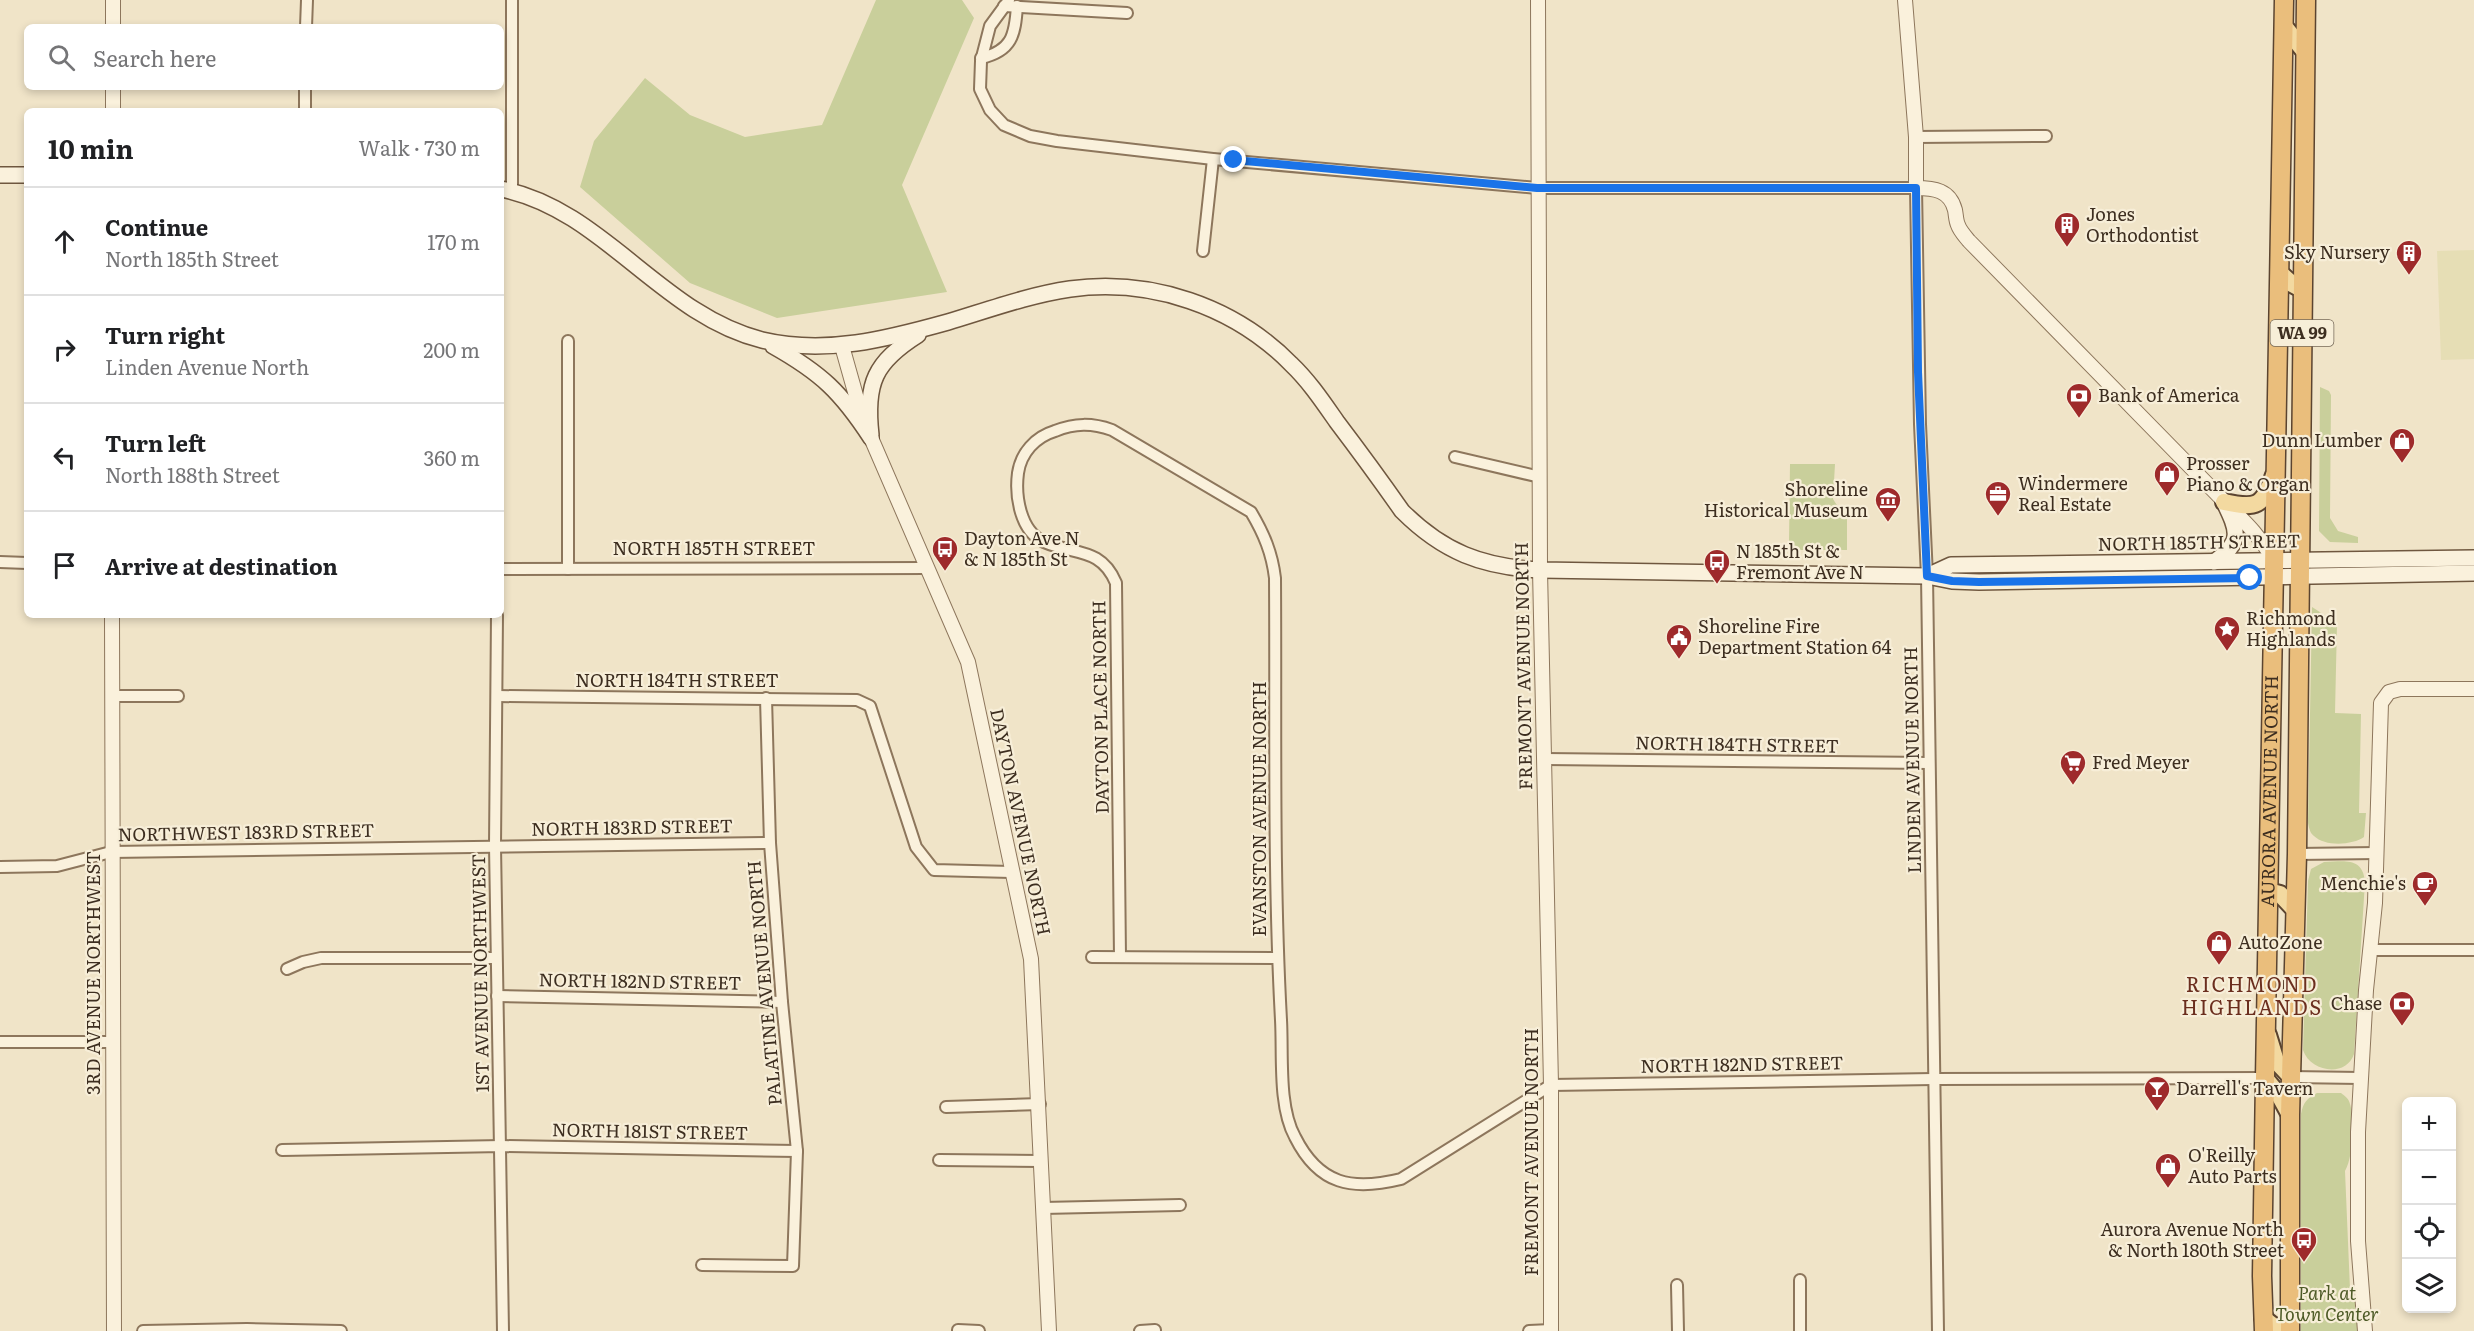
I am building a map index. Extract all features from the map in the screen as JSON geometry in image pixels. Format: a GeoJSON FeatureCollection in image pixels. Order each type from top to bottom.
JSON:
{"type":"FeatureCollection","features":[{"type":"Feature","properties":{"kind":"highway","name":"AURORA AVENUE NORTH"},"geometry":{"type":"LineString","coordinates":[[2263,1324],[2265,1078],[2284,0]]}},
{"type":"Feature","properties":{"kind":"highway","name":"AURORA AVENUE NORTH"},"geometry":{"type":"LineString","coordinates":[[2290,1331],[2290,1115],[2297,854],[2303,290],[2305,51],[2302,3]]}},
{"type":"Feature","properties":{"kind":"main road"},"geometry":{"type":"LineString","coordinates":[[2284,26],[2305,51]]}},
{"type":"Feature","properties":{"kind":"main road"},"geometry":{"type":"LineString","coordinates":[[0,175],[24,176]]}},
{"type":"Feature","properties":{"kind":"main road"},"geometry":{"type":"LineString","coordinates":[[506,190],[570,216],[698,314],[762,340],[808,366],[835,388],[851,406],[871,438]]}},
{"type":"Feature","properties":{"kind":"main road"},"geometry":{"type":"LineString","coordinates":[[2280,273],[2303,290]]}},
{"type":"Feature","properties":{"kind":"main road","name":"NORTH 185TH STREET"},"geometry":{"type":"LineString","coordinates":[[931,327],[1048,293],[1088,287],[1153,291],[1199,304],[1247,328],[1291,364],[1310,384],[1402,511],[1434,539],[1467,557],[1493,565],[1540,570],[1927,576],[1952,581],[1979,582],[2274,569],[2474,573]]}},
{"type":"Feature","properties":{"kind":"main road"},"geometry":{"type":"LineString","coordinates":[[762,340],[814,347],[842,346],[931,327]]}},
{"type":"Feature","properties":{"kind":"main road"},"geometry":{"type":"LineString","coordinates":[[871,438],[868,410],[871,390],[877,373],[894,350],[931,327]]}},
{"type":"Feature","properties":{"kind":"main road"},"geometry":{"type":"LineString","coordinates":[[2224,502],[2242,506],[2256,505],[2269,491],[2276,469]]}},
{"type":"Feature","properties":{"kind":"main road"},"geometry":{"type":"LineString","coordinates":[[2214,562],[2229,550],[2235,539],[2234,523],[2224,502]]}},
{"type":"Feature","properties":{"kind":"main road","name":"NORTH 185TH STREET"},"geometry":{"type":"LineString","coordinates":[[2300,569],[2474,558]]}},
{"type":"Feature","properties":{"kind":"main road","name":"NORTH 185TH STREET"},"geometry":{"type":"LineString","coordinates":[[1927,576],[1951,565],[2214,562],[2274,569]]}},
{"type":"Feature","properties":{"kind":"main road"},"geometry":{"type":"LineString","coordinates":[[2268,891],[2280,894],[2295,910]]}},
{"type":"Feature","properties":{"kind":"main road"},"geometry":{"type":"LineString","coordinates":[[2266,1029],[2276,1061],[2291,1077]]}},
{"type":"Feature","properties":{"kind":"main road"},"geometry":{"type":"LineString","coordinates":[[2265,1078],[2279,1095],[2290,1115]]}},
{"type":"Feature","properties":{"kind":"main road"},"geometry":{"type":"LineString","coordinates":[[2263,1324],[2280,1331]]}},
{"type":"Feature","properties":{"kind":"street"},"geometry":{"type":"LineString","coordinates":[[113,0],[113,24]]}},
{"type":"Feature","properties":{"kind":"street"},"geometry":{"type":"LineString","coordinates":[[306,24],[307,0]]}},
{"type":"Feature","properties":{"kind":"street"},"geometry":{"type":"LineString","coordinates":[[506,190],[512,0]]}},
{"type":"Feature","properties":{"kind":"street","name":"FREMONT AVENUE NORTH"},"geometry":{"type":"LineString","coordinates":[[1538,0],[1540,570],[1551,1085],[1551,1331]]}},
{"type":"Feature","properties":{"kind":"street"},"geometry":{"type":"LineString","coordinates":[[1905,0],[1916,137],[1916,188]]}},
{"type":"Feature","properties":{"kind":"street"},"geometry":{"type":"LineString","coordinates":[[1010,4],[1127,13]]}},
{"type":"Feature","properties":{"kind":"street"},"geometry":{"type":"LineString","coordinates":[[1010,4],[990,26],[981,58],[980,88],[990,110],[1004,125],[1030,136],[1213,159],[1537,188],[1934,188],[1949,198],[1954,207],[1957,224],[1969,241],[2224,502],[2241,515],[2260,537],[2274,569]]}},
{"type":"Feature","properties":{"kind":"street"},"geometry":{"type":"LineString","coordinates":[[981,58],[1000,51],[1011,40],[1014,32],[1010,4]]}},
{"type":"Feature","properties":{"kind":"street"},"geometry":{"type":"LineString","coordinates":[[113,90],[113,108]]}},
{"type":"Feature","properties":{"kind":"street"},"geometry":{"type":"LineString","coordinates":[[305,90],[305,108]]}},
{"type":"Feature","properties":{"kind":"street"},"geometry":{"type":"LineString","coordinates":[[1916,137],[2046,136]]}},
{"type":"Feature","properties":{"kind":"street"},"geometry":{"type":"LineString","coordinates":[[1203,251],[1213,159]]}},
{"type":"Feature","properties":{"kind":"street","name":"LINDEN AVENUE NORTH"},"geometry":{"type":"LineString","coordinates":[[1916,188],[1918,372],[1927,576],[1938,1331]]}},
{"type":"Feature","properties":{"kind":"street"},"geometry":{"type":"LineString","coordinates":[[568,341],[568,569]]}},
{"type":"Feature","properties":{"kind":"street","name":"DAYTON AVENUE NORTH"},"geometry":{"type":"LineString","coordinates":[[842,346],[856,401],[968,662],[1031,959],[1040,1104],[1040,1161],[1049,1331]]}},
{"type":"Feature","properties":{"kind":"street","name":"DAYTON PLACE NORTH"},"geometry":{"type":"LineString","coordinates":[[1120,957],[1116,582],[1110,568],[1101,560],[1078,550],[1043,541],[1028,528],[1021,512],[1017,482],[1019,463],[1028,448],[1045,434],[1070,425],[1094,424],[1112,430],[1251,512]]}},
{"type":"Feature","properties":{"kind":"street"},"geometry":{"type":"LineString","coordinates":[[1455,457],[1540,477]]}},
{"type":"Feature","properties":{"kind":"street","name":"EVANSTON AVENUE NORTH"},"geometry":{"type":"LineString","coordinates":[[1251,512],[1264,534],[1272,555],[1275,578],[1278,958],[1285,1111],[1294,1136],[1313,1165],[1332,1178],[1356,1185],[1379,1184],[1401,1179],[1426,1165],[1551,1085]]}},
{"type":"Feature","properties":{"kind":"street"},"geometry":{"type":"LineString","coordinates":[[0,562],[24,563]]}},
{"type":"Feature","properties":{"kind":"street","name":"NORTH 185TH STREET"},"geometry":{"type":"LineString","coordinates":[[504,569],[927,568]]}},
{"type":"Feature","properties":{"kind":"street","name":"3RD AVENUE NORTHWEST"},"geometry":{"type":"LineString","coordinates":[[112,618],[114,1331]]}},
{"type":"Feature","properties":{"kind":"street","name":"1ST AVENUE NORTHWEST"},"geometry":{"type":"LineString","coordinates":[[497,618],[495,846],[502,1146],[503,1331]]}},
{"type":"Feature","properties":{"kind":"street"},"geometry":{"type":"LineString","coordinates":[[2365,1331],[2358,1205],[2360,1078],[2370,950],[2374,928],[2383,698],[2389,692],[2400,688],[2474,689]]}},
{"type":"Feature","properties":{"kind":"street"},"geometry":{"type":"LineString","coordinates":[[112,696],[178,696]]}},
{"type":"Feature","properties":{"kind":"street","name":"NORTH 184TH STREET"},"geometry":{"type":"LineString","coordinates":[[498,696],[857,700],[870,706],[916,848],[934,870],[1011,872]]}},
{"type":"Feature","properties":{"kind":"street","name":"PALATINE AVENUE NORTH"},"geometry":{"type":"LineString","coordinates":[[702,1266],[793,1266],[797,1151],[782,1002],[770,843],[766,698]]}},
{"type":"Feature","properties":{"kind":"street","name":"NORTH 184TH STREET"},"geometry":{"type":"LineString","coordinates":[[1545,759],[1929,763]]}},
{"type":"Feature","properties":{"kind":"street","name":"NORTH 183RD STREET"},"geometry":{"type":"LineString","coordinates":[[495,846],[770,843]]}},
{"type":"Feature","properties":{"kind":"street","name":"NORTHWEST 183RD STREET"},"geometry":{"type":"LineString","coordinates":[[0,867],[57,866],[111,852],[495,846]]}},
{"type":"Feature","properties":{"kind":"street"},"geometry":{"type":"LineString","coordinates":[[2297,854],[2377,853]]}},
{"type":"Feature","properties":{"kind":"street"},"geometry":{"type":"LineString","coordinates":[[2370,950],[2474,950]]}},
{"type":"Feature","properties":{"kind":"street"},"geometry":{"type":"LineString","coordinates":[[1092,957],[1278,958]]}},
{"type":"Feature","properties":{"kind":"street"},"geometry":{"type":"LineString","coordinates":[[287,969],[321,958],[496,958]]}},
{"type":"Feature","properties":{"kind":"street","name":"NORTH 182ND STREET"},"geometry":{"type":"LineString","coordinates":[[497,996],[782,1002]]}},
{"type":"Feature","properties":{"kind":"street"},"geometry":{"type":"LineString","coordinates":[[0,1042],[112,1042]]}},
{"type":"Feature","properties":{"kind":"street"},"geometry":{"type":"LineString","coordinates":[[2291,1077],[2360,1078]]}},
{"type":"Feature","properties":{"kind":"street","name":"NORTH 182ND STREET"},"geometry":{"type":"LineString","coordinates":[[1551,1085],[1933,1079],[2265,1078]]}},
{"type":"Feature","properties":{"kind":"street"},"geometry":{"type":"LineString","coordinates":[[946,1107],[1040,1104]]}},
{"type":"Feature","properties":{"kind":"street","name":"NORTH 181ST STREET"},"geometry":{"type":"LineString","coordinates":[[282,1150],[502,1146],[797,1151]]}},
{"type":"Feature","properties":{"kind":"street"},"geometry":{"type":"LineString","coordinates":[[939,1160],[1040,1161]]}},
{"type":"Feature","properties":{"kind":"street"},"geometry":{"type":"LineString","coordinates":[[1043,1208],[1180,1204]]}},
{"type":"Feature","properties":{"kind":"street"},"geometry":{"type":"LineString","coordinates":[[1800,1280],[1800,1331]]}},
{"type":"Feature","properties":{"kind":"street"},"geometry":{"type":"LineString","coordinates":[[1667,1331],[1678,1326],[1677,1285]]}},
{"type":"Feature","properties":{"kind":"street"},"geometry":{"type":"LineString","coordinates":[[958,1330],[979,1331]]}},
{"type":"Feature","properties":{"kind":"street"},"geometry":{"type":"LineString","coordinates":[[1140,1331],[1155,1330]]}},
{"type":"Feature","properties":{"kind":"street"},"geometry":{"type":"LineString","coordinates":[[143,1331],[341,1331]]}},
{"type":"Feature","properties":{"kind":"street"},"geometry":{"type":"LineString","coordinates":[[1529,1331],[1551,1331]]}},
{"type":"Feature","properties":{"kind":"shaded area","name":"Sky Nursery"},"geometry":{"type":"Polygon","coordinates":[[[2474,250],[2474,359],[2441,360],[2437,251],[2474,250]]]}},
{"type":"Feature","properties":{"kind":"green space"},"geometry":{"type":"Polygon","coordinates":[[[876,0],[962,0],[974,18],[902,185],[947,292],[777,318],[690,283],[580,187],[594,141],[645,78],[690,115],[745,137],[822,125],[876,0]]]}},
{"type":"Feature","properties":{"kind":"green space"},"geometry":{"type":"Polygon","coordinates":[[[2320,387],[2329,391],[2331,395],[2330,518],[2338,531],[2358,537],[2358,543],[2330,542],[2319,531],[2320,387]]]}},
{"type":"Feature","properties":{"kind":"green space"},"geometry":{"type":"Polygon","coordinates":[[[1790,464],[1835,464],[1833,499],[1840,510],[1847,511],[1847,550],[1794,550],[1789,544],[1790,464]]]}},
{"type":"Feature","properties":{"kind":"green space"},"geometry":{"type":"Polygon","coordinates":[[[2312,607],[2337,623],[2335,713],[2361,714],[2359,813],[2366,813],[2364,837],[2353,842],[2325,842],[2319,840],[2309,829],[2312,607]]]}},
{"type":"Feature","properties":{"kind":"green space"},"geometry":{"type":"Polygon","coordinates":[[[2346,861],[2357,864],[2364,874],[2365,882],[2354,1054],[2344,1067],[2336,1069],[2320,1067],[2313,1063],[2303,1050],[2308,881],[2311,869],[2324,862],[2346,861]]]}},
{"type":"Feature","properties":{"kind":"green space","name":"Park at Town Center"},"geometry":{"type":"Polygon","coordinates":[[[2317,1093],[2341,1093],[2349,1101],[2352,1111],[2351,1148],[2345,1171],[2350,1289],[2355,1301],[2359,1331],[2301,1331],[2301,1114],[2306,1101],[2317,1093]]]}},
{"type":"Feature","properties":{"kind":"place","name":"Jones Orthodontist"},"geometry":{"type":"Point","coordinates":[2067,248]}},
{"type":"Feature","properties":{"kind":"place","name":"Sky Nursery"},"geometry":{"type":"Point","coordinates":[2409,276]}},
{"type":"Feature","properties":{"kind":"place","name":"Bank of America"},"geometry":{"type":"Point","coordinates":[2079,419]}},
{"type":"Feature","properties":{"kind":"place","name":"Dunn Lumber"},"geometry":{"type":"Point","coordinates":[2402,464]}},
{"type":"Feature","properties":{"kind":"place","name":"Prosser Piano & Organ"},"geometry":{"type":"Point","coordinates":[2167,497]}},
{"type":"Feature","properties":{"kind":"place","name":"Windermere Real Estate"},"geometry":{"type":"Point","coordinates":[1998,517]}},
{"type":"Feature","properties":{"kind":"place","name":"Shoreline Historical Museum"},"geometry":{"type":"Point","coordinates":[1888,523]}},
{"type":"Feature","properties":{"kind":"place","name":"Dayton Ave N & N 185th St"},"geometry":{"type":"Point","coordinates":[945,572]}},
{"type":"Feature","properties":{"kind":"place","name":"N 185th St & Fremont Ave N"},"geometry":{"type":"Point","coordinates":[1717,585]}},
{"type":"Feature","properties":{"kind":"place","name":"Richmond Highlands"},"geometry":{"type":"Point","coordinates":[2227,652]}},
{"type":"Feature","properties":{"kind":"place","name":"Shoreline Fire Department Station 64"},"geometry":{"type":"Point","coordinates":[1679,660]}},
{"type":"Feature","properties":{"kind":"place","name":"Fred Meyer"},"geometry":{"type":"Point","coordinates":[2073,786]}},
{"type":"Feature","properties":{"kind":"place","name":"Menchie's"},"geometry":{"type":"Point","coordinates":[2425,907]}},
{"type":"Feature","properties":{"kind":"place","name":"AutoZone"},"geometry":{"type":"Point","coordinates":[2219,966]}},
{"type":"Feature","properties":{"kind":"place","name":"Chase"},"geometry":{"type":"Point","coordinates":[2402,1027]}},
{"type":"Feature","properties":{"kind":"place","name":"Darrell's Tavern"},"geometry":{"type":"Point","coordinates":[2157,1112]}},
{"type":"Feature","properties":{"kind":"place","name":"O'Reilly Auto Parts"},"geometry":{"type":"Point","coordinates":[2168,1189]}},
{"type":"Feature","properties":{"kind":"place","name":"Aurora Avenue North & North 180th Street"},"geometry":{"type":"Point","coordinates":[2304,1263]}},
{"type":"Feature","properties":{"kind":"district","name":"RICHMOND HIGHLANDS"},"geometry":{"type":"Point","coordinates":[2252,996]}},
{"type":"Feature","properties":{"kind":"route"},"geometry":{"type":"LineString","coordinates":[[1234,160],[1537,188],[1916,188],[1918,372],[1927,576],[1952,581],[1979,582],[2250,578]]}}]}
